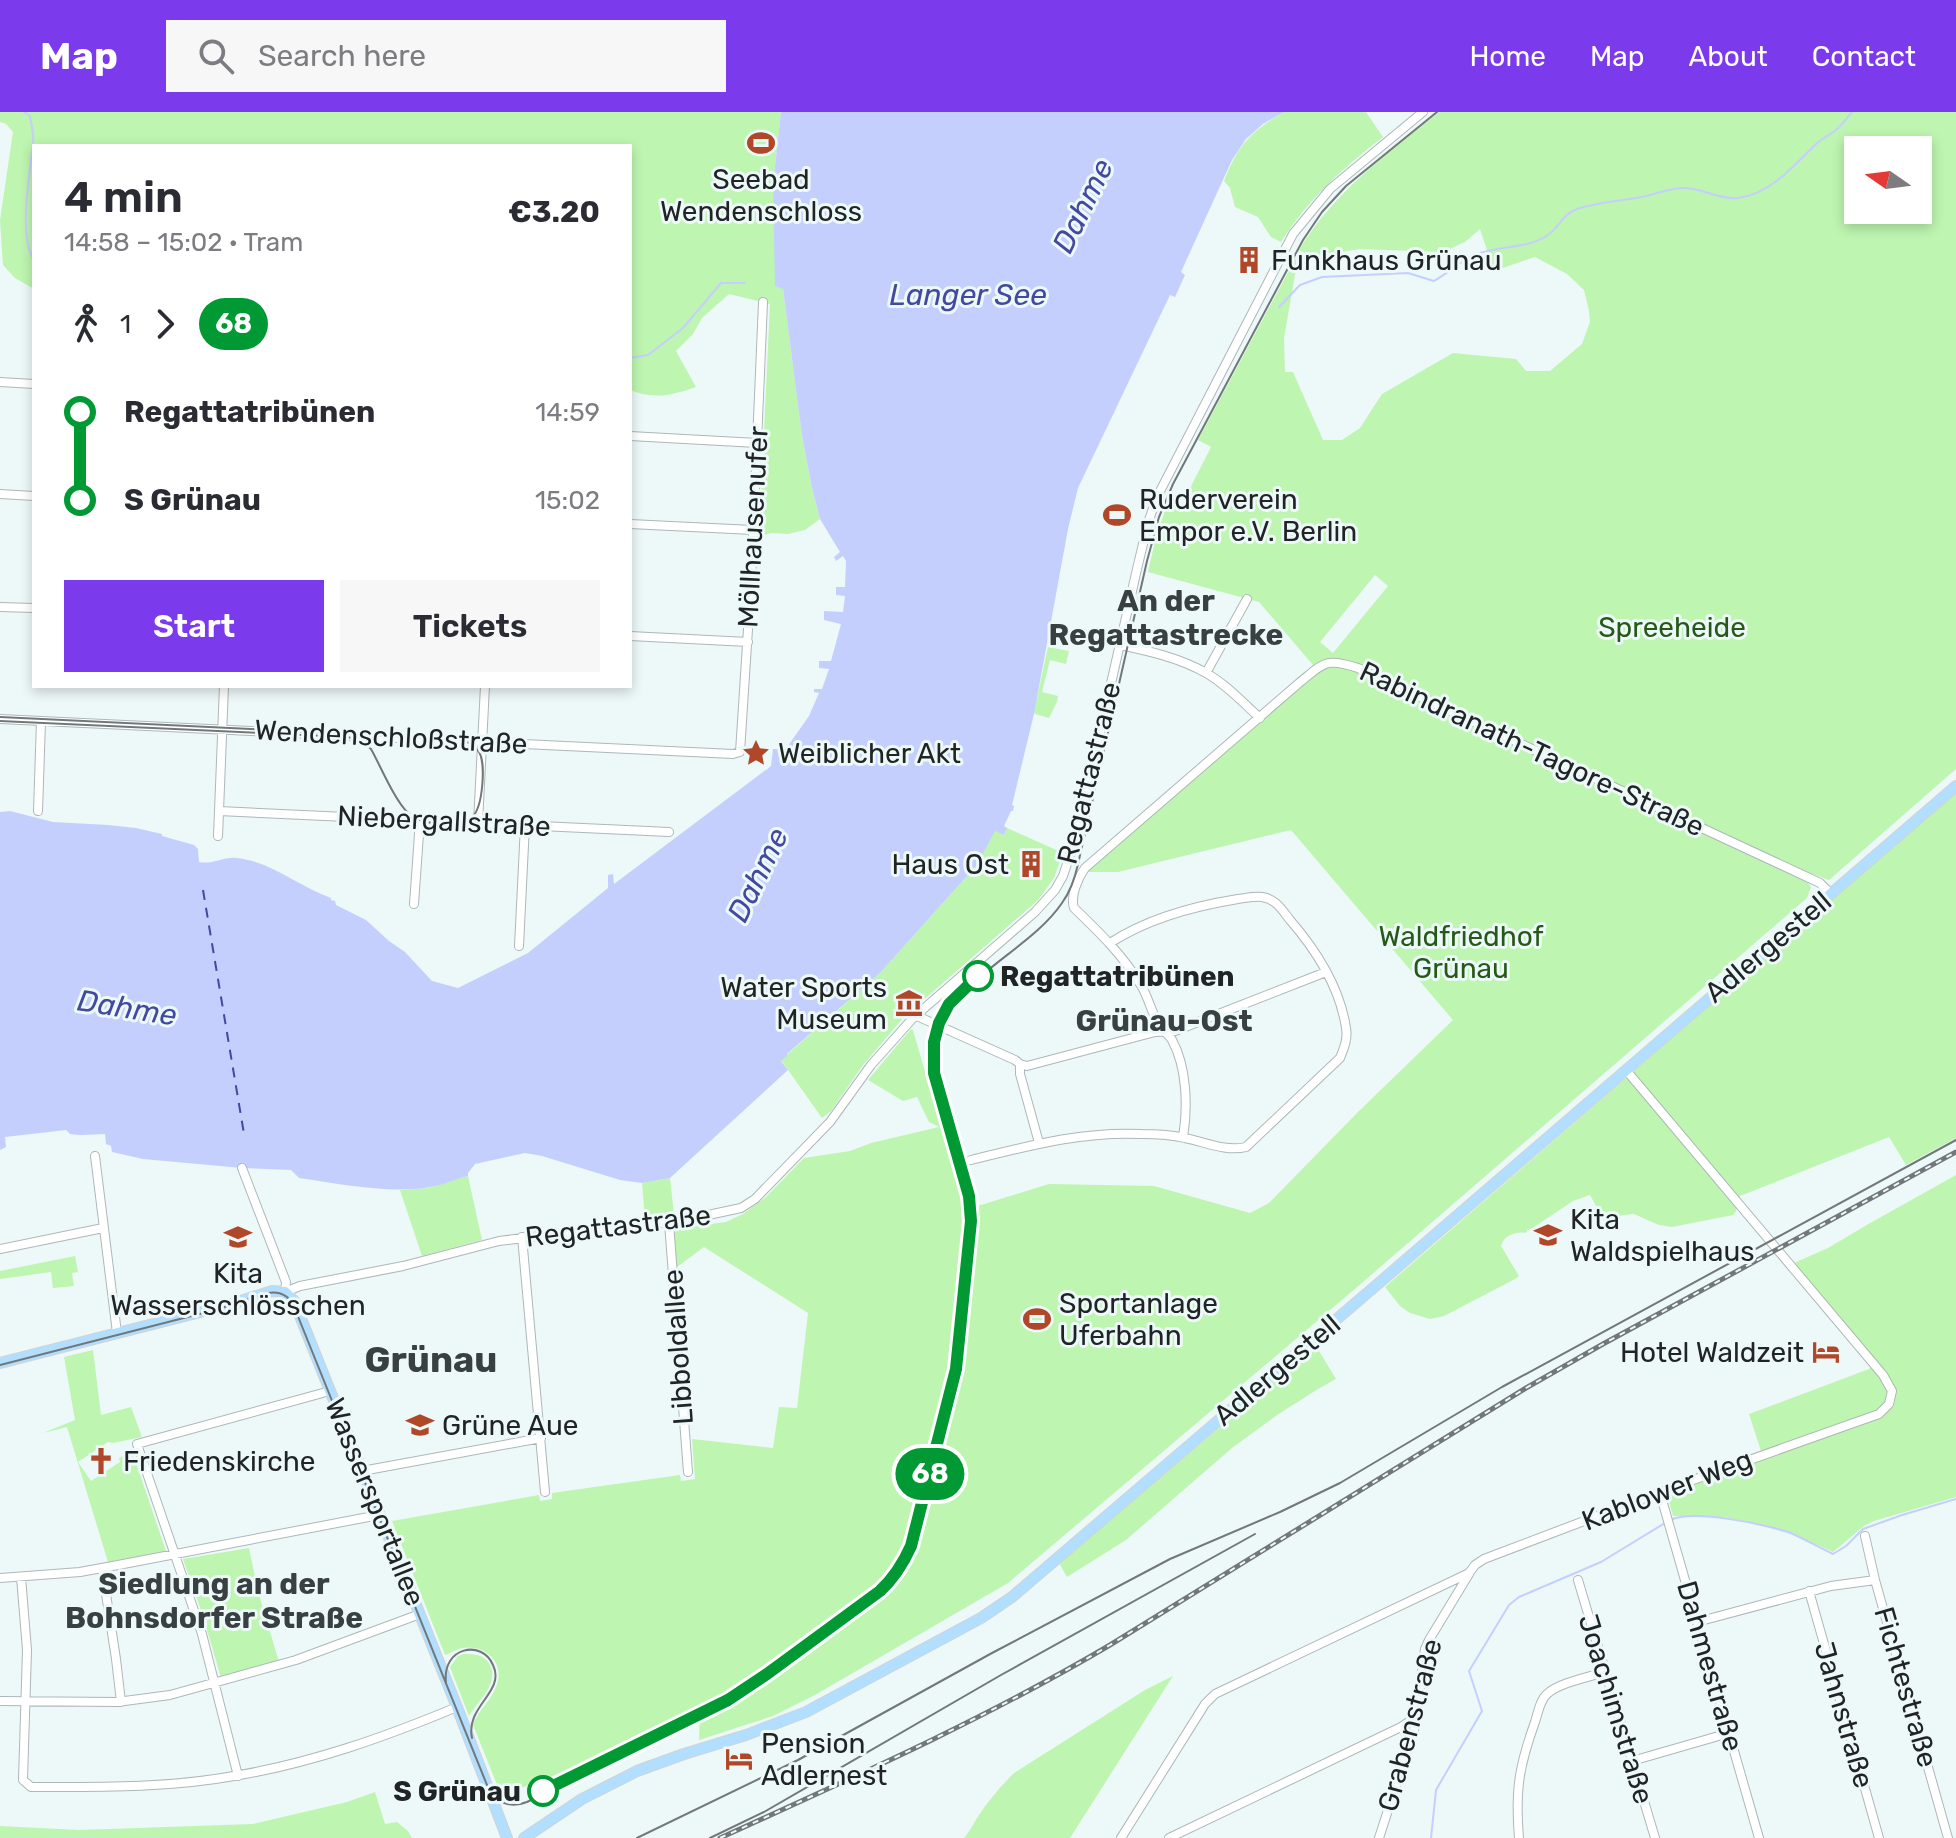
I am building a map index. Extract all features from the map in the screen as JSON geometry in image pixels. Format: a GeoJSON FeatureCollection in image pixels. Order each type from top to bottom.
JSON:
{"type":"FeatureCollection","features":[{"type":"Feature","properties":{"kind":"main road","name":"Adlergestell"},"geometry":{"type":"LineString","coordinates":[[524,1838],[614,1782],[660,1762],[806,1712],[996,1608],[1956,786]]}},
{"type":"Feature","properties":{"kind":"main road","name":"Regattastraße"},"geometry":{"type":"LineString","coordinates":[[0,1363],[272,1291],[285,1292]]}},
{"type":"Feature","properties":{"kind":"main road","name":"Wassersportallee"},"geometry":{"type":"LineString","coordinates":[[285,1292],[294,1301],[507,1838]]}},
{"type":"Feature","properties":{"kind":"street","name":"Regattastraße"},"geometry":{"type":"LineString","coordinates":[[285,1292],[300,1286],[403,1266],[522,1237],[669,1223],[741,1208],[755,1199],[830,1122],[871,1065],[917,1016],[1045,903],[1063,876],[1077,833],[1148,523],[1157,497],[1288,244],[1306,217],[1330,189],[1423,112]]}},
{"type":"Feature","properties":{"kind":"street","name":"Möllhausenufer"},"geometry":{"type":"LineString","coordinates":[[740,752],[763,302]]}},
{"type":"Feature","properties":{"kind":"street"},"geometry":{"type":"LineString","coordinates":[[0,382],[32,384]]}},
{"type":"Feature","properties":{"kind":"street"},"geometry":{"type":"LineString","coordinates":[[632,436],[757,443]]}},
{"type":"Feature","properties":{"kind":"street"},"geometry":{"type":"LineString","coordinates":[[0,494],[32,496]]}},
{"type":"Feature","properties":{"kind":"street"},"geometry":{"type":"LineString","coordinates":[[632,524],[753,530]]}},
{"type":"Feature","properties":{"kind":"street"},"geometry":{"type":"LineString","coordinates":[[1206,673],[1247,599]]}},
{"type":"Feature","properties":{"kind":"street"},"geometry":{"type":"LineString","coordinates":[[0,607],[32,608]]}},
{"type":"Feature","properties":{"kind":"street"},"geometry":{"type":"LineString","coordinates":[[632,636],[748,642]]}},
{"type":"Feature","properties":{"kind":"street","name":"Regattastraße"},"geometry":{"type":"LineString","coordinates":[[1120,645],[1174,659],[1206,673],[1260,718]]}},
{"type":"Feature","properties":{"kind":"street","name":"Rabindranath-Tagore-Straße"},"geometry":{"type":"LineString","coordinates":[[1078,881],[1085,868],[1321,665],[1330,661],[1346,664],[1519,742],[1820,883],[1831,894]]}},
{"type":"Feature","properties":{"kind":"street"},"geometry":{"type":"LineString","coordinates":[[218,836],[224,688]]}},
{"type":"Feature","properties":{"kind":"street"},"geometry":{"type":"LineString","coordinates":[[478,823],[485,688]]}},
{"type":"Feature","properties":{"kind":"street","name":"Wendenschloßstraße"},"geometry":{"type":"LineString","coordinates":[[0,719],[740,752]]}},
{"type":"Feature","properties":{"kind":"street"},"geometry":{"type":"LineString","coordinates":[[38,811],[41,721]]}},
{"type":"Feature","properties":{"kind":"street","name":"Niebergallstraße"},"geometry":{"type":"LineString","coordinates":[[219,811],[669,832]]}},
{"type":"Feature","properties":{"kind":"street"},"geometry":{"type":"LineString","coordinates":[[414,904],[420,820]]}},
{"type":"Feature","properties":{"kind":"street"},"geometry":{"type":"LineString","coordinates":[[519,946],[525,825]]}},
{"type":"Feature","properties":{"kind":"street"},"geometry":{"type":"LineString","coordinates":[[1063,876],[1078,881],[1072,903],[1074,908],[1110,943],[1143,988],[1159,1027],[1172,1038],[1182,1072],[1185,1103],[1183,1137]]}},
{"type":"Feature","properties":{"kind":"street"},"geometry":{"type":"LineString","coordinates":[[971,1160],[1039,1143],[1114,1133],[1183,1137],[1236,1149],[1246,1147],[1340,1058],[1346,1045],[1346,1030],[1339,1001],[1326,972],[1303,935],[1273,899],[1260,896],[1216,903],[1163,918],[1110,943]]}},
{"type":"Feature","properties":{"kind":"street"},"geometry":{"type":"LineString","coordinates":[[917,1016],[1027,1066],[1155,1032],[1175,1031],[1326,972]]}},
{"type":"Feature","properties":{"kind":"street"},"geometry":{"type":"LineString","coordinates":[[1020,1064],[1039,1143]]}},
{"type":"Feature","properties":{"kind":"street","name":"Kablower Weg"},"geometry":{"type":"LineString","coordinates":[[1121,1838],[1205,1704],[1215,1694],[1469,1573],[1484,1559],[1879,1414],[1889,1404],[1892,1391],[1883,1375],[1626,1070]]}},
{"type":"Feature","properties":{"kind":"street"},"geometry":{"type":"LineString","coordinates":[[95,1156],[117,1333]]}},
{"type":"Feature","properties":{"kind":"street","name":"Wassersportallee"},"geometry":{"type":"LineString","coordinates":[[242,1168],[286,1282],[285,1292]]}},
{"type":"Feature","properties":{"kind":"street","name":"Libboldallee"},"geometry":{"type":"LineString","coordinates":[[669,1223],[688,1472]]}},
{"type":"Feature","properties":{"kind":"street"},"geometry":{"type":"LineString","coordinates":[[0,1249],[103,1228]]}},
{"type":"Feature","properties":{"kind":"street"},"geometry":{"type":"LineString","coordinates":[[522,1237],[545,1492]]}},
{"type":"Feature","properties":{"kind":"street"},"geometry":{"type":"LineString","coordinates":[[238,1776],[198,1622],[137,1444],[330,1391]]}},
{"type":"Feature","properties":{"kind":"street"},"geometry":{"type":"LineString","coordinates":[[362,1471],[541,1438]]}},
{"type":"Feature","properties":{"kind":"street","name":"Dahmestraße"},"geometry":{"type":"LineString","coordinates":[[1660,1493],[1759,1838]]}},
{"type":"Feature","properties":{"kind":"street"},"geometry":{"type":"LineString","coordinates":[[0,1578],[102,1568],[379,1515]]}},
{"type":"Feature","properties":{"kind":"street","name":"Fichtestraße"},"geometry":{"type":"LineString","coordinates":[[1865,1536],[1948,1838]]}},
{"type":"Feature","properties":{"kind":"street"},"geometry":{"type":"LineString","coordinates":[[102,1568],[121,1702]]}},
{"type":"Feature","properties":{"kind":"street","name":"Grabenstraße"},"geometry":{"type":"LineString","coordinates":[[1379,1838],[1417,1716],[1425,1649],[1469,1573]]}},
{"type":"Feature","properties":{"kind":"street"},"geometry":{"type":"LineString","coordinates":[[21,1577],[27,1650],[23,1780],[31,1787],[98,1788],[238,1776],[358,1746],[457,1707]]}},
{"type":"Feature","properties":{"kind":"street","name":"Joachimstraße"},"geometry":{"type":"LineString","coordinates":[[1578,1580],[1655,1838]]}},
{"type":"Feature","properties":{"kind":"street"},"geometry":{"type":"LineString","coordinates":[[1697,1622],[1809,1591],[1875,1580]]}},
{"type":"Feature","properties":{"kind":"street","name":"Jahnstraße"},"geometry":{"type":"LineString","coordinates":[[1809,1591],[1879,1838]]}},
{"type":"Feature","properties":{"kind":"street"},"geometry":{"type":"LineString","coordinates":[[0,1701],[121,1702],[170,1695],[304,1658],[420,1614]]}},
{"type":"Feature","properties":{"kind":"street"},"geometry":{"type":"LineString","coordinates":[[1519,1838],[1516,1808],[1519,1773],[1543,1699],[1558,1687],[1605,1672]]}},
{"type":"Feature","properties":{"kind":"street"},"geometry":{"type":"LineString","coordinates":[[1169,1838],[1401,1727],[1417,1716]]}},
{"type":"Feature","properties":{"kind":"street"},"geometry":{"type":"LineString","coordinates":[[1632,1761],[1729,1733]]}},
{"type":"Feature","properties":{"kind":"green space"},"geometry":{"type":"Polygon","coordinates":[[[0,112],[781,112],[773,184],[783,289],[802,436],[820,519],[805,530],[759,537],[770,304],[729,294],[702,318],[693,334],[676,351],[696,387],[663,395],[632,391],[632,144],[32,144],[32,288],[15,278],[3,265],[0,220],[13,132],[0,122],[0,112]]]}},
{"type":"Feature","properties":{"kind":"green space"},"geometry":{"type":"Polygon","coordinates":[[[1284,112],[1366,112],[1383,137],[1328,185],[1303,211],[1281,242],[1271,237],[1258,217],[1235,207],[1230,188],[1224,181],[1246,140],[1284,112]]]}},
{"type":"Feature","properties":{"kind":"green space","name":"Spreeheide"},"geometry":{"type":"Polygon","coordinates":[[[1439,112],[1956,112],[1956,769],[1829,880],[1813,874],[1807,881],[1811,887],[1807,898],[1356,1288],[1008,1583],[815,1695],[773,1716],[699,1740],[700,1710],[696,1705],[696,1714],[583,1770],[581,1768],[550,1783],[548,1780],[538,1785],[539,1782],[534,1780],[531,1789],[529,1785],[514,1791],[513,1801],[502,1797],[473,1725],[496,1687],[496,1663],[479,1649],[460,1649],[445,1655],[392,1521],[539,1495],[540,1501],[552,1499],[552,1493],[680,1475],[681,1481],[695,1479],[692,1439],[773,1448],[779,1407],[797,1408],[808,1313],[704,1247],[677,1267],[674,1229],[726,1222],[743,1214],[766,1197],[804,1158],[850,1151],[939,1127],[929,1122],[917,1097],[903,1101],[868,1080],[911,1029],[965,1210],[1049,1184],[1154,1186],[1250,1213],[1269,1203],[1453,1020],[1291,830],[1118,872],[1087,872],[1313,665],[1259,602],[1148,572],[1168,502],[1180,508],[1211,447],[1198,440],[1299,252],[1284,338],[1285,372],[1293,372],[1323,440],[1342,440],[1360,428],[1382,394],[1453,353],[1516,359],[1526,371],[1550,371],[1582,344],[1590,322],[1584,290],[1567,274],[1535,257],[1494,271],[1480,229],[1465,242],[1443,252],[1359,249],[1313,257],[1299,250],[1328,210],[1381,159],[1439,112]],[[1375,575],[1320,642],[1333,653],[1388,586],[1375,575]]]}},
{"type":"Feature","properties":{"kind":"green space"},"geometry":{"type":"Polygon","coordinates":[[[1048,647],[1069,651],[1066,664],[1050,660],[1042,692],[1058,696],[1049,718],[1034,712],[1048,647]]]}},
{"type":"Feature","properties":{"kind":"green space"},"geometry":{"type":"Polygon","coordinates":[[[1956,792],[1956,1138],[1906,1165],[1889,1137],[1740,1196],[1733,1215],[1672,1227],[1634,1214],[1605,1222],[1590,1195],[1573,1201],[1525,1233],[1504,1239],[1501,1246],[1519,1276],[1515,1279],[1444,1316],[1430,1319],[1410,1313],[1400,1306],[1385,1287],[1956,792]]]}},
{"type":"Feature","properties":{"kind":"green space"},"geometry":{"type":"Polygon","coordinates":[[[1007,828],[1063,853],[1054,878],[1038,900],[904,1017],[863,1065],[831,1111],[822,1118],[781,1060],[880,973],[977,865],[995,830],[1004,835],[1007,828]]]}},
{"type":"Feature","properties":{"kind":"green space"},"geometry":{"type":"Polygon","coordinates":[[[1956,1175],[1956,1497],[1874,1521],[1833,1552],[1786,1531],[1724,1517],[1673,1516],[1667,1495],[1761,1460],[1749,1414],[1869,1369],[1876,1363],[1794,1263],[1828,1248],[1956,1175]]]}},
{"type":"Feature","properties":{"kind":"green space"},"geometry":{"type":"Polygon","coordinates":[[[468,1176],[482,1240],[422,1256],[400,1190],[428,1188],[468,1176]]]}},
{"type":"Feature","properties":{"kind":"green space"},"geometry":{"type":"Polygon","coordinates":[[[670,1178],[674,1215],[645,1218],[642,1183],[670,1178]]]}},
{"type":"Feature","properties":{"kind":"green space"},"geometry":{"type":"Polygon","coordinates":[[[75,1256],[78,1272],[72,1273],[74,1286],[53,1288],[51,1272],[0,1279],[0,1271],[75,1256]]]}},
{"type":"Feature","properties":{"kind":"green space"},"geometry":{"type":"Polygon","coordinates":[[[1316,1346],[1336,1379],[1277,1415],[1232,1448],[1126,1540],[1067,1577],[1059,1563],[1316,1346]]]}},
{"type":"Feature","properties":{"kind":"green space"},"geometry":{"type":"Polygon","coordinates":[[[93,1350],[101,1415],[131,1407],[142,1437],[108,1442],[78,1462],[91,1481],[132,1451],[166,1551],[108,1562],[67,1427],[43,1433],[75,1420],[64,1357],[93,1350]]]}},
{"type":"Feature","properties":{"kind":"green space"},"geometry":{"type":"Polygon","coordinates":[[[249,1548],[279,1662],[221,1678],[183,1559],[249,1548]]]}},
{"type":"Feature","properties":{"kind":"green space"},"geometry":{"type":"Polygon","coordinates":[[[463,1654],[483,1657],[492,1669],[491,1683],[469,1716],[450,1667],[463,1654]]]}},
{"type":"Feature","properties":{"kind":"green space"},"geometry":{"type":"Polygon","coordinates":[[[1173,1676],[1070,1838],[964,1838],[987,1804],[1014,1773],[1145,1690],[1173,1676]]]}},
{"type":"Feature","properties":{"kind":"green space"},"geometry":{"type":"Polygon","coordinates":[[[375,1792],[385,1824],[397,1822],[412,1838],[0,1838],[0,1826],[79,1830],[253,1824],[347,1802],[375,1792]]]}},
{"type":"Feature","properties":{"kind":"water","name":"Langer See"},"geometry":{"type":"Polygon","coordinates":[[[781,112],[1284,112],[1246,139],[1232,160],[1181,272],[1185,275],[1175,297],[1170,295],[1078,488],[1034,714],[1013,811],[1004,826],[1007,828],[1004,835],[995,831],[977,865],[880,973],[787,1054],[781,1061],[788,1070],[670,1178],[642,1183],[620,1180],[525,1153],[475,1164],[468,1176],[425,1188],[362,1187],[299,1178],[291,1170],[143,1159],[112,1152],[111,1146],[106,1144],[105,1134],[74,1135],[66,1130],[5,1137],[6,1147],[0,1150],[0,812],[10,811],[53,822],[136,828],[194,845],[198,849],[199,862],[232,858],[262,864],[331,898],[336,905],[366,920],[405,952],[432,981],[458,988],[528,953],[608,888],[608,875],[613,874],[614,884],[771,766],[773,749],[782,749],[783,753],[809,716],[819,693],[814,689],[822,689],[829,669],[819,668],[819,661],[831,661],[841,624],[824,620],[824,611],[843,612],[845,596],[836,595],[836,587],[845,587],[846,561],[843,556],[836,561],[834,557],[840,552],[820,519],[802,436],[783,289],[775,286],[773,184],[781,112]]]}},
{"type":"Feature","properties":{"kind":"waterway"},"geometry":{"type":"LineString","coordinates":[[24,112],[30,116],[32,144]]}},
{"type":"Feature","properties":{"kind":"waterway"},"geometry":{"type":"LineString","coordinates":[[1279,307],[1300,285],[1322,277],[1408,273],[1434,281],[1480,253],[1538,241],[1572,211],[1593,205],[1679,188],[1731,198],[1750,195],[1772,185],[1852,112]]}},
{"type":"Feature","properties":{"kind":"waterway"},"geometry":{"type":"LineString","coordinates":[[32,145],[26,202],[26,235],[32,255]]}},
{"type":"Feature","properties":{"kind":"waterway"},"geometry":{"type":"LineString","coordinates":[[632,358],[648,355],[683,328],[721,283],[745,283]]}},
{"type":"Feature","properties":{"kind":"waterway"},"geometry":{"type":"LineString","coordinates":[[1670,1520],[1695,1516],[1762,1525],[1788,1532],[1833,1554],[1863,1529],[1956,1499]]}},
{"type":"Feature","properties":{"kind":"waterway"},"geometry":{"type":"LineString","coordinates":[[1431,1838],[1436,1790],[1482,1711],[1469,1671],[1509,1605],[1519,1597],[1601,1562],[1665,1523]]}},
{"type":"Feature","properties":{"kind":"ferry route"},"geometry":{"type":"LineString","coordinates":[[203,890],[244,1134]]}},
{"type":"Feature","properties":{"kind":"tram line"},"geometry":{"type":"LineString","coordinates":[[0,1365],[215,1310],[268,1293],[288,1298],[487,1785],[498,1800],[509,1804],[527,1802],[729,1703],[768,1678],[891,1586],[902,1573],[915,1547],[957,1381],[974,1232],[970,1184],[937,1066],[937,1041],[945,1019],[973,983],[1047,921],[1070,890],[1159,517],[1173,484],[1303,240],[1322,212],[1346,186],[1437,112]]}},
{"type":"Feature","properties":{"kind":"tram line"},"geometry":{"type":"LineString","coordinates":[[0,717],[458,739],[470,743],[479,752],[481,795],[476,812],[464,822],[446,824],[418,820],[398,800],[371,749],[363,742],[348,737],[0,721]]}},
{"type":"Feature","properties":{"kind":"tram line","name":"68"},"geometry":{"type":"LineString","coordinates":[[543,1791],[748,1688],[880,1591],[891,1581],[906,1558],[956,1369],[971,1221],[969,1196],[932,1057],[939,1023],[949,1004],[978,976]]}},
{"type":"Feature","properties":{"kind":"tram line"},"geometry":{"type":"LineString","coordinates":[[637,1838],[798,1760],[1170,1559],[1340,1483],[1502,1387],[1956,1140]]}},
{"type":"Feature","properties":{"kind":"tram line"},"geometry":{"type":"LineString","coordinates":[[710,1838],[764,1812],[1001,1675],[1255,1534]]}},
{"type":"Feature","properties":{"kind":"tram line"},"geometry":{"type":"LineString","coordinates":[[446,1682],[450,1661],[464,1651],[480,1652],[493,1665],[496,1675],[494,1683],[474,1717],[472,1738]]}},
{"type":"Feature","properties":{"kind":"railway"},"geometry":{"type":"LineString","coordinates":[[720,1838],[918,1747],[1063,1672],[1526,1388],[1956,1152]]}},
{"type":"Feature","properties":{"kind":"place","name":"Seebad Wendenschloss"},"geometry":{"type":"Point","coordinates":[761,143]}},
{"type":"Feature","properties":{"kind":"place","name":"Funkhaus Grünau"},"geometry":{"type":"Point","coordinates":[1249,260]}},
{"type":"Feature","properties":{"kind":"place","name":"Ruderverein Empor e.V. Berlin"},"geometry":{"type":"Point","coordinates":[1117,515]}},
{"type":"Feature","properties":{"kind":"place","name":"Weiblicher Akt"},"geometry":{"type":"Point","coordinates":[756,753]}},
{"type":"Feature","properties":{"kind":"place","name":"Haus Ost"},"geometry":{"type":"Point","coordinates":[1031,864]}},
{"type":"Feature","properties":{"kind":"place","name":"Regattatribünen"},"geometry":{"type":"Point","coordinates":[978,976]}},
{"type":"Feature","properties":{"kind":"place","name":"Water Sports Museum"},"geometry":{"type":"Point","coordinates":[909,1003]}},
{"type":"Feature","properties":{"kind":"place","name":"Kita Waldspielhaus"},"geometry":{"type":"Point","coordinates":[1548,1235]}},
{"type":"Feature","properties":{"kind":"place","name":"Kita Wasserschlösschen"},"geometry":{"type":"Point","coordinates":[238,1237]}},
{"type":"Feature","properties":{"kind":"place","name":"Sportanlage Uferbahn"},"geometry":{"type":"Point","coordinates":[1037,1319]}},
{"type":"Feature","properties":{"kind":"place","name":"Hotel Waldzeit"},"geometry":{"type":"Point","coordinates":[1826,1352]}},
{"type":"Feature","properties":{"kind":"place","name":"Grüne Aue"},"geometry":{"type":"Point","coordinates":[420,1425]}},
{"type":"Feature","properties":{"kind":"place","name":"Friedenskirche"},"geometry":{"type":"Point","coordinates":[101,1461]}},
{"type":"Feature","properties":{"kind":"place","name":"Pension Adlernest"},"geometry":{"type":"Point","coordinates":[739,1759]}},
{"type":"Feature","properties":{"kind":"place","name":"S Grünau"},"geometry":{"type":"Point","coordinates":[543,1791]}},
{"type":"Feature","properties":{"kind":"district","name":"An der Regattastrecke"},"geometry":{"type":"Point","coordinates":[1166,618]}},
{"type":"Feature","properties":{"kind":"district","name":"Grünau-Ost"},"geometry":{"type":"Point","coordinates":[1164,1021]}},
{"type":"Feature","properties":{"kind":"district","name":"Grünau"},"geometry":{"type":"Point","coordinates":[431,1359]}},
{"type":"Feature","properties":{"kind":"district","name":"Siedlung an der Bohnsdorfer Straße"},"geometry":{"type":"Point","coordinates":[214,1601]}},
{"type":"Feature","properties":{"kind":"water label","name":"Dahme"},"geometry":{"type":"Point","coordinates":[1083,206]}},
{"type":"Feature","properties":{"kind":"water label","name":"Dahme"},"geometry":{"type":"Point","coordinates":[758,875]}},
{"type":"Feature","properties":{"kind":"water label","name":"Dahme"},"geometry":{"type":"Point","coordinates":[127,1008]}},
{"type":"Feature","properties":{"kind":"park label","name":"Waldfriedhof Grünau"},"geometry":{"type":"Point","coordinates":[1461,952]}}]}
